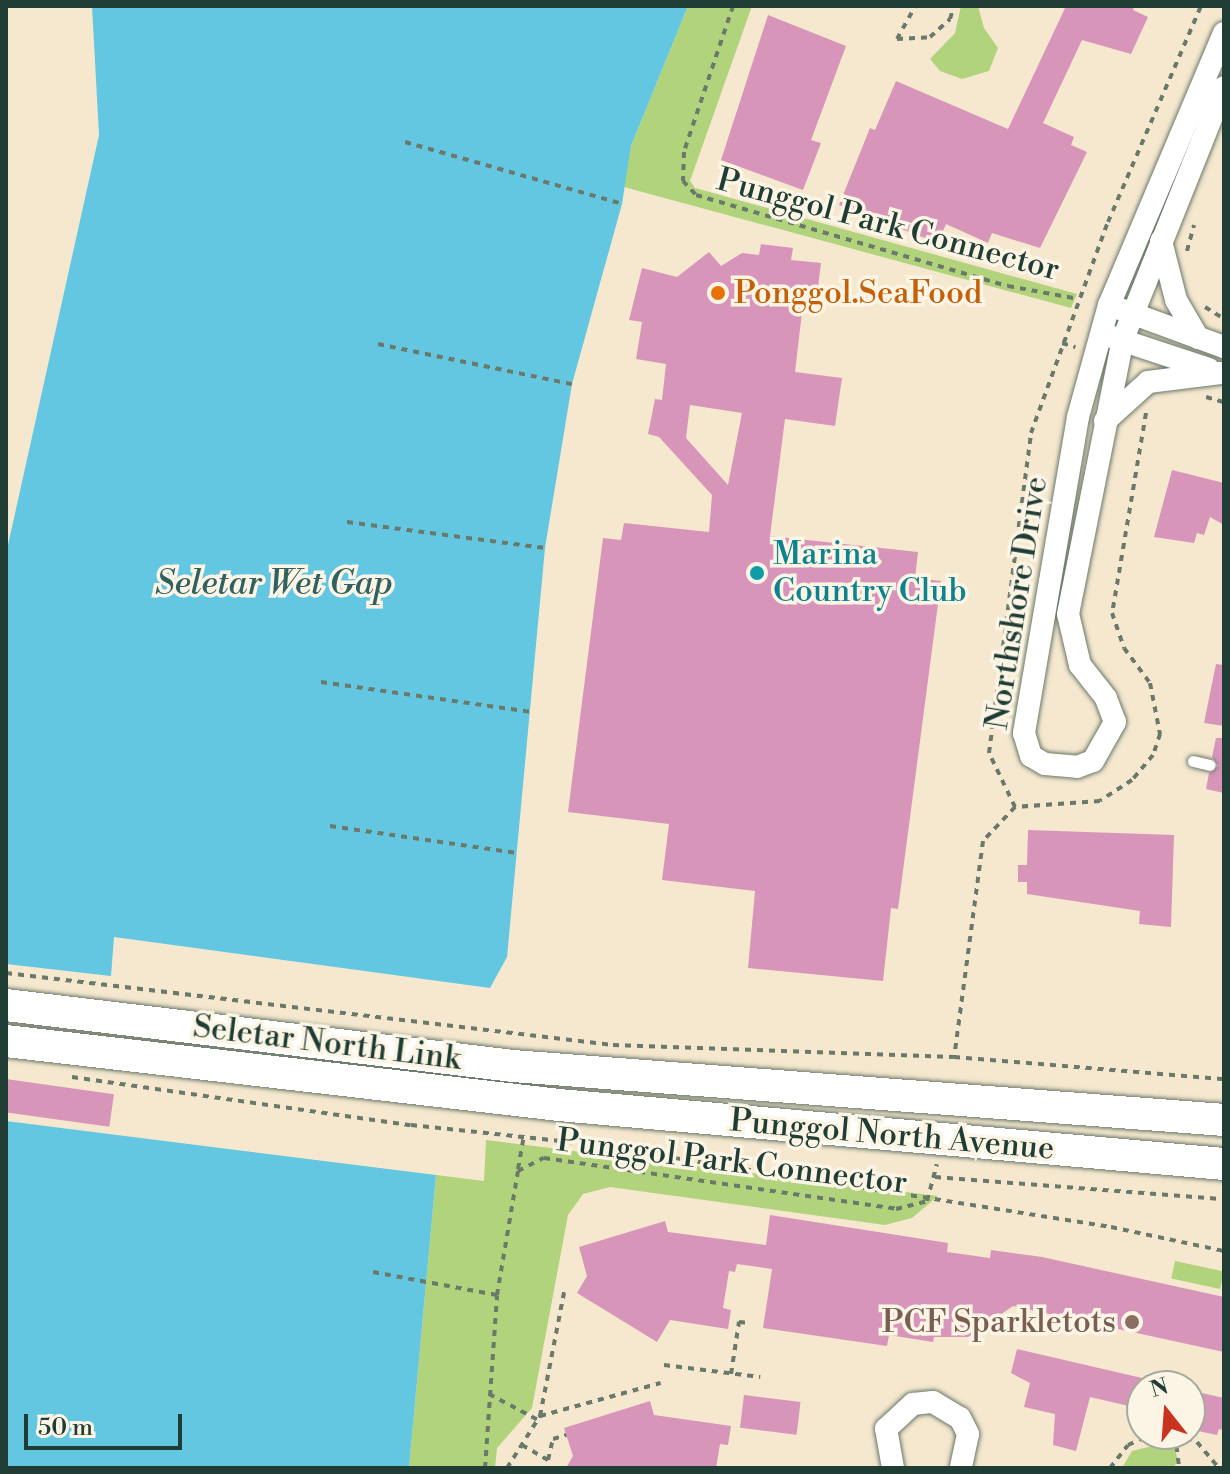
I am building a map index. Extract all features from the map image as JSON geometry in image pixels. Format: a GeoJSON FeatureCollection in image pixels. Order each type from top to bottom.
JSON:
{"type":"FeatureCollection","features":[{"type":"Feature","properties":{"kind":"main road","name":"Seletar North Link"},"geometry":{"type":"LineString","coordinates":[[6,1005],[513,1066],[649,1075]]}},
{"type":"Feature","properties":{"kind":"main road","name":"Seletar North Link"},"geometry":{"type":"LineString","coordinates":[[6,1041],[559,1105]]}},
{"type":"Feature","properties":{"kind":"main road","name":"Punggol North Avenue"},"geometry":{"type":"LineString","coordinates":[[649,1075],[1224,1120]]}},
{"type":"Feature","properties":{"kind":"main road","name":"Punggol North Avenue"},"geometry":{"type":"LineString","coordinates":[[559,1105],[1224,1164]]}},
{"type":"Feature","properties":{"kind":"street","name":"Northshore Drive"},"geometry":{"type":"LineString","coordinates":[[1224,33],[1203,104],[1161,241],[1123,339],[1068,614],[1080,665],[1106,698],[1115,722],[1093,761],[1061,768],[1031,756],[1024,733],[1078,417],[1109,305],[1203,104],[1224,87]]}},
{"type":"Feature","properties":{"kind":"street"},"geometry":{"type":"LineString","coordinates":[[1161,241],[1176,300],[1198,338]]}},
{"type":"Feature","properties":{"kind":"street"},"geometry":{"type":"LineString","coordinates":[[1109,305],[1224,347]]}},
{"type":"Feature","properties":{"kind":"street"},"geometry":{"type":"LineString","coordinates":[[1100,333],[1222,374]]}},
{"type":"Feature","properties":{"kind":"street"},"geometry":{"type":"LineString","coordinates":[[1104,422],[1148,382],[1222,374]]}},
{"type":"Feature","properties":{"kind":"street"},"geometry":{"type":"LineString","coordinates":[[893,1468],[886,1429],[913,1404],[933,1402],[960,1418],[968,1434],[961,1468]]}},
{"type":"Feature","properties":{"kind":"lane"},"geometry":{"type":"LineString","coordinates":[[1193,761],[1210,765]]}},
{"type":"Feature","properties":{"kind":"path","name":"Punggol Park Connector"},"geometry":{"type":"LineString","coordinates":[[733,6],[684,152],[683,181],[696,195],[1008,286],[1079,299],[1031,433],[989,753],[1015,807]]}},
{"type":"Feature","properties":{"kind":"path"},"geometry":{"type":"LineString","coordinates":[[915,6],[897,39],[930,37],[950,19],[954,6]]}},
{"type":"Feature","properties":{"kind":"path"},"geometry":{"type":"LineString","coordinates":[[1079,299],[1173,61],[1201,6]]}},
{"type":"Feature","properties":{"kind":"path"},"geometry":{"type":"LineString","coordinates":[[405,142],[622,204]]}},
{"type":"Feature","properties":{"kind":"path"},"geometry":{"type":"LineString","coordinates":[[1187,258],[1199,212]]}},
{"type":"Feature","properties":{"kind":"path"},"geometry":{"type":"LineString","coordinates":[[378,344],[572,384]]}},
{"type":"Feature","properties":{"kind":"path"},"geometry":{"type":"LineString","coordinates":[[347,522],[545,548]]}},
{"type":"Feature","properties":{"kind":"path"},"geometry":{"type":"LineString","coordinates":[[321,682],[531,712]]}},
{"type":"Feature","properties":{"kind":"path"},"geometry":{"type":"LineString","coordinates":[[330,826],[517,853]]}},
{"type":"Feature","properties":{"kind":"path"},"geometry":{"type":"LineString","coordinates":[[6,973],[613,1045],[954,1057]]}},
{"type":"Feature","properties":{"kind":"path"},"geometry":{"type":"LineString","coordinates":[[994,1062],[1224,1079]]}},
{"type":"Feature","properties":{"kind":"path"},"geometry":{"type":"LineString","coordinates":[[69,1077],[411,1125],[524,1136],[927,1201],[1111,1227],[1224,1251]]}},
{"type":"Feature","properties":{"kind":"path"},"geometry":{"type":"LineString","coordinates":[[518,1171],[524,1136]]}},
{"type":"Feature","properties":{"kind":"path","name":"Punggol Park Connector"},"geometry":{"type":"LineString","coordinates":[[485,1468],[497,1295],[518,1171],[544,1158],[880,1208],[909,1209],[927,1201],[935,1177],[1224,1199]]}},
{"type":"Feature","properties":{"kind":"path"},"geometry":{"type":"LineString","coordinates":[[373,1272],[497,1295]]}},
{"type":"Feature","properties":{"kind":"path"},"geometry":{"type":"LineString","coordinates":[[507,1468],[539,1418],[565,1287]]}},
{"type":"Feature","properties":{"kind":"path"},"geometry":{"type":"LineString","coordinates":[[731,1374],[739,1322],[751,1323]]}},
{"type":"Feature","properties":{"kind":"path"},"geometry":{"type":"LineString","coordinates":[[664,1365],[760,1377]]}},
{"type":"Feature","properties":{"kind":"path"},"geometry":{"type":"LineString","coordinates":[[489,1394],[539,1418],[661,1383]]}},
{"type":"Feature","properties":{"kind":"path"},"geometry":{"type":"LineString","coordinates":[[522,1445],[548,1460],[553,1439],[566,1435]]}},
{"type":"Feature","properties":{"kind":"path"},"geometry":{"type":"LineString","coordinates":[[1110,1468],[1126,1448]]}},
{"type":"Feature","properties":{"kind":"path"},"geometry":{"type":"LineString","coordinates":[[1204,1450],[1219,1468]]}},
{"type":"Feature","properties":{"kind":"green space"},"geometry":{"type":"Polygon","coordinates":[[[688,6],[752,6],[690,181],[695,188],[1077,294],[1071,308],[624,187],[631,146],[688,6]]]}},
{"type":"Feature","properties":{"kind":"green space"},"geometry":{"type":"Polygon","coordinates":[[[961,6],[978,6],[984,28],[998,48],[989,71],[962,79],[940,71],[930,59],[955,33],[961,6]]]}},
{"type":"Feature","properties":{"kind":"green space"},"geometry":{"type":"Polygon","coordinates":[[[486,1140],[938,1196],[912,1218],[885,1225],[610,1187],[583,1194],[568,1215],[532,1408],[497,1448],[495,1468],[409,1468],[436,1175],[484,1181],[486,1140]]]}},
{"type":"Feature","properties":{"kind":"green space"},"geometry":{"type":"Polygon","coordinates":[[[1175,1261],[1224,1271],[1220,1289],[1171,1279],[1175,1261]]]}},
{"type":"Feature","properties":{"kind":"green space"},"geometry":{"type":"Polygon","coordinates":[[[1175,1450],[1178,1461],[1173,1468],[1122,1468],[1132,1451],[1175,1450]]]}},
{"type":"Feature","properties":{"kind":"water","name":"Seletar Wet Gap"},"geometry":{"type":"Polygon","coordinates":[[[92,6],[688,6],[631,146],[622,204],[572,384],[545,548],[507,957],[490,988],[114,937],[111,976],[6,964],[6,554],[99,135],[92,6]]]}},
{"type":"Feature","properties":{"kind":"water"},"geometry":{"type":"Polygon","coordinates":[[[6,1121],[436,1175],[409,1468],[6,1468],[6,1121]]]}},
{"type":"Feature","properties":{"kind":"building"},"geometry":{"type":"Polygon","coordinates":[[[1066,6],[1134,6],[1133,10],[1148,17],[1131,54],[1082,40],[1043,123],[1074,137],[1071,145],[1087,152],[1040,248],[992,233],[988,243],[946,224],[938,243],[839,205],[870,128],[875,130],[896,81],[1008,129],[1066,6]]]}},
{"type":"Feature","properties":{"kind":"building"},"geometry":{"type":"Polygon","coordinates":[[[768,15],[846,46],[811,140],[821,143],[803,190],[721,160],[768,15]]]}},
{"type":"Feature","properties":{"kind":"building","name":"Marina Country Club"},"geometry":{"type":"Polygon","coordinates":[[[761,244],[793,248],[791,260],[821,263],[817,296],[804,295],[795,372],[842,378],[835,426],[785,419],[770,536],[918,552],[915,578],[941,581],[898,909],[891,908],[883,981],[748,968],[755,891],[662,880],[669,824],[568,812],[603,538],[621,540],[624,523],[709,532],[712,495],[659,437],[648,434],[655,399],[662,400],[666,364],[636,359],[642,322],[629,320],[642,268],[677,277],[709,252],[721,266],[742,253],[759,255],[761,244]],[[690,405],[686,438],[728,485],[742,413],[690,405]]]}},
{"type":"Feature","properties":{"kind":"building"},"geometry":{"type":"Polygon","coordinates":[[[1172,470],[1224,483],[1224,525],[1210,517],[1204,535],[1197,533],[1194,543],[1154,537],[1172,470]]]}},
{"type":"Feature","properties":{"kind":"building"},"geometry":{"type":"Polygon","coordinates":[[[1216,664],[1224,665],[1224,726],[1204,723],[1216,664]]]}},
{"type":"Feature","properties":{"kind":"building"},"geometry":{"type":"Polygon","coordinates":[[[1216,738],[1224,738],[1224,793],[1206,789],[1209,773],[1218,766],[1212,757],[1216,738]]]}},
{"type":"Feature","properties":{"kind":"building"},"geometry":{"type":"Polygon","coordinates":[[[1028,830],[1174,835],[1171,927],[1139,924],[1140,911],[1027,894],[1027,882],[1018,882],[1018,865],[1027,865],[1028,830]]]}},
{"type":"Feature","properties":{"kind":"building"},"geometry":{"type":"Polygon","coordinates":[[[6,1079],[114,1094],[109,1127],[6,1112],[6,1079]]]}},
{"type":"Feature","properties":{"kind":"building"},"geometry":{"type":"Polygon","coordinates":[[[770,1215],[948,1243],[947,1252],[990,1258],[991,1250],[1042,1257],[1224,1297],[1224,1352],[1013,1306],[968,1337],[934,1337],[933,1342],[889,1335],[887,1346],[763,1328],[772,1269],[737,1264],[735,1272],[729,1271],[723,1308],[731,1310],[728,1329],[670,1320],[657,1342],[577,1293],[587,1276],[579,1247],[665,1221],[668,1232],[766,1245],[770,1215]]]}},
{"type":"Feature","properties":{"kind":"building"},"geometry":{"type":"Polygon","coordinates":[[[1017,1349],[1126,1374],[1126,1405],[1090,1397],[1076,1451],[1053,1445],[1055,1414],[1024,1407],[1030,1383],[1011,1373],[1017,1349]]]}},
{"type":"Feature","properties":{"kind":"building"},"geometry":{"type":"Polygon","coordinates":[[[1206,1394],[1224,1398],[1224,1430],[1219,1429],[1217,1435],[1206,1433],[1206,1394]]]}},
{"type":"Feature","properties":{"kind":"building"},"geometry":{"type":"Polygon","coordinates":[[[744,1395],[801,1402],[797,1435],[740,1428],[744,1395]]]}},
{"type":"Feature","properties":{"kind":"building"},"geometry":{"type":"Polygon","coordinates":[[[650,1401],[654,1415],[731,1426],[728,1445],[720,1444],[716,1468],[566,1468],[573,1456],[564,1428],[650,1401]]]}},
{"type":"Feature","properties":{"kind":"place","name":"Ponggol.SeaFood"},"geometry":{"type":"Point","coordinates":[718,293]}},
{"type":"Feature","properties":{"kind":"place","name":"Marina Country Club"},"geometry":{"type":"Point","coordinates":[757,573]}},
{"type":"Feature","properties":{"kind":"place","name":"PCF Sparkletots"},"geometry":{"type":"Point","coordinates":[1132,1322]}}]}
